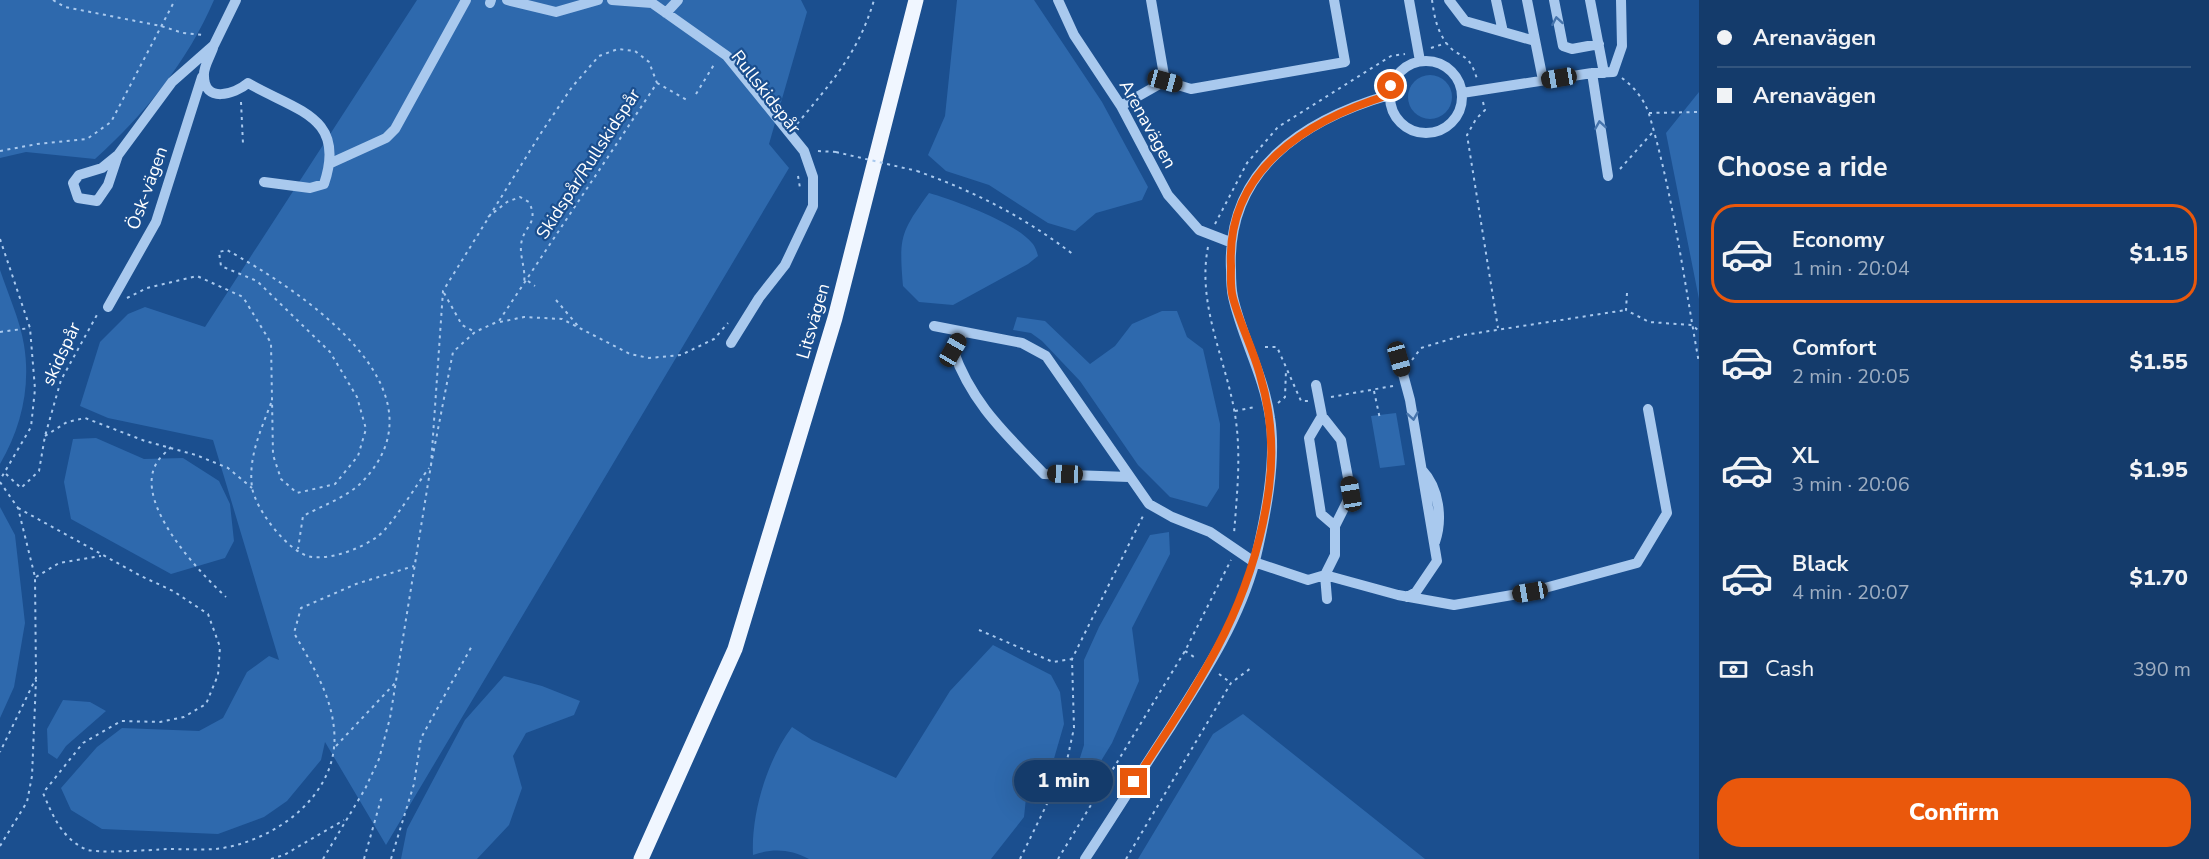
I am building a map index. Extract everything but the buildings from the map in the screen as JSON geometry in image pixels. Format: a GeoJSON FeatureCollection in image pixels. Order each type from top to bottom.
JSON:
{"type":"FeatureCollection","features":[{"type":"Feature","properties":{"kind":"main road","name":"Litsvägen"},"geometry":{"type":"LineString","coordinates":[[641,859],[735,649],[836,318],[916,0]]}},
{"type":"Feature","properties":{"kind":"street","name":"Ösk-vägen"},"geometry":{"type":"LineString","coordinates":[[108,307],[156,222],[203,74],[236,0]]}},
{"type":"Feature","properties":{"kind":"street"},"geometry":{"type":"LineString","coordinates":[[331,163],[386,138],[395,129],[466,0]]}},
{"type":"Feature","properties":{"kind":"street"},"geometry":{"type":"LineString","coordinates":[[507,0],[556,12],[598,0]]}},
{"type":"Feature","properties":{"kind":"street"},"geometry":{"type":"LineString","coordinates":[[612,0],[652,3],[727,56],[804,151],[813,177],[813,206],[785,265],[759,298],[731,343]]}},
{"type":"Feature","properties":{"kind":"street"},"geometry":{"type":"LineString","coordinates":[[666,13],[678,0]]}},
{"type":"Feature","properties":{"kind":"street","name":"Arenavägen"},"geometry":{"type":"LineString","coordinates":[[1058,0],[1074,35],[1122,106],[1168,195],[1199,230],[1230,242]]}},
{"type":"Feature","properties":{"kind":"street"},"geometry":{"type":"LineString","coordinates":[[1151,0],[1165,81]]}},
{"type":"Feature","properties":{"kind":"street"},"geometry":{"type":"LineString","coordinates":[[1122,106],[1165,81],[1191,89],[1345,62],[1334,0]]}},
{"type":"Feature","properties":{"kind":"street"},"geometry":{"type":"LineString","coordinates":[[1409,0],[1420,56]]}},
{"type":"Feature","properties":{"kind":"street"},"geometry":{"type":"LineString","coordinates":[[1449,0],[1465,21],[1535,41]]}},
{"type":"Feature","properties":{"kind":"street"},"geometry":{"type":"LineString","coordinates":[[1497,0],[1503,32]]}},
{"type":"Feature","properties":{"kind":"street"},"geometry":{"type":"LineString","coordinates":[[1527,0],[1543,80]]}},
{"type":"Feature","properties":{"kind":"street"},"geometry":{"type":"LineString","coordinates":[[1554,0],[1563,46],[1572,48],[1599,44]]}},
{"type":"Feature","properties":{"kind":"street"},"geometry":{"type":"LineString","coordinates":[[1590,0],[1599,44],[1609,72]]}},
{"type":"Feature","properties":{"kind":"street"},"geometry":{"type":"LineString","coordinates":[[1609,72],[1622,46],[1621,0]]}},
{"type":"Feature","properties":{"kind":"street","name":"Ösk-vägen"},"geometry":{"type":"LineString","coordinates":[[118,155],[103,195],[97,201],[78,198],[73,183],[79,175],[102,168],[118,155],[172,82],[216,41]]}},
{"type":"Feature","properties":{"kind":"street"},"geometry":{"type":"LineString","coordinates":[[1420,56],[1451,70],[1459,81],[1462,93],[1457,116],[1449,126],[1434,133],[1419,133],[1407,129],[1394,114],[1389,95],[1399,72],[1420,56]]}},
{"type":"Feature","properties":{"kind":"street"},"geometry":{"type":"LineString","coordinates":[[1462,93],[1609,72]]}},
{"type":"Feature","properties":{"kind":"street"},"geometry":{"type":"LineString","coordinates":[[1592,73],[1608,176]]}},
{"type":"Feature","properties":{"kind":"street"},"geometry":{"type":"LineString","coordinates":[[203,74],[205,85],[210,92],[219,95],[240,90],[248,83],[316,121],[325,131],[331,146],[331,163],[324,184],[310,188],[264,182]]}},
{"type":"Feature","properties":{"kind":"street"},"geometry":{"type":"LineString","coordinates":[[1085,859],[1208,667],[1235,615],[1254,562],[1269,487],[1270,419],[1260,375],[1232,296],[1230,242],[1239,209],[1257,175],[1283,147],[1328,118],[1389,95]]}},
{"type":"Feature","properties":{"kind":"street"},"geometry":{"type":"LineString","coordinates":[[934,326],[1022,343],[1046,356],[1149,504],[1172,517],[1210,532],[1254,562],[1308,580],[1325,575],[1407,597],[1454,605],[1530,592],[1637,563],[1667,513],[1648,409]]}},
{"type":"Feature","properties":{"kind":"street"},"geometry":{"type":"LineString","coordinates":[[963,333],[953,350],[963,378],[984,411],[1044,474],[1129,477]]}},
{"type":"Feature","properties":{"kind":"street"},"geometry":{"type":"LineString","coordinates":[[1399,359],[1410,400],[1437,561],[1416,592],[1407,597]]}},
{"type":"Feature","properties":{"kind":"street"},"geometry":{"type":"LineString","coordinates":[[1317,385],[1322,416],[1341,440],[1351,494],[1335,526],[1335,555],[1325,575],[1327,599]]}},
{"type":"Feature","properties":{"kind":"street"},"geometry":{"type":"LineString","coordinates":[[1322,416],[1309,438],[1321,514],[1335,526]]}},
{"type":"Feature","properties":{"kind":"path"},"geometry":{"type":"LineString","coordinates":[[53,0],[65,6],[161,26],[216,41]]}},
{"type":"Feature","properties":{"kind":"path"},"geometry":{"type":"LineString","coordinates":[[0,151],[87,139],[111,122],[175,0]]}},
{"type":"Feature","properties":{"kind":"path"},"geometry":{"type":"LineString","coordinates":[[789,133],[848,61],[857,46],[874,0]]}},
{"type":"Feature","properties":{"kind":"path"},"geometry":{"type":"LineString","coordinates":[[1432,0],[1437,25],[1446,43],[1472,62],[1485,110],[1476,119],[1467,135],[1498,329],[1626,310],[1649,322],[1692,325],[1699,331]]}},
{"type":"Feature","properties":{"kind":"path"},"geometry":{"type":"LineString","coordinates":[[1059,859],[1185,651],[1233,556],[1239,456],[1235,411],[1208,312],[1205,261],[1211,236],[1247,163],[1278,127],[1392,56],[1420,56],[1446,43]]}},
{"type":"Feature","properties":{"kind":"path","name":"Skidspår/Rullskidspår"},"geometry":{"type":"LineString","coordinates":[[618,49],[635,51],[649,62],[657,83],[528,281],[497,322],[475,332],[453,352],[431,465],[443,291],[572,87],[599,56],[618,49]]}},
{"type":"Feature","properties":{"kind":"path"},"geometry":{"type":"LineString","coordinates":[[696,94],[717,61]]}},
{"type":"Feature","properties":{"kind":"path"},"geometry":{"type":"LineString","coordinates":[[1609,72],[1637,90],[1649,113],[1652,133],[1660,155],[1699,363]]}},
{"type":"Feature","properties":{"kind":"path"},"geometry":{"type":"LineString","coordinates":[[657,83],[687,100]]}},
{"type":"Feature","properties":{"kind":"path"},"geometry":{"type":"LineString","coordinates":[[240,90],[243,144]]}},
{"type":"Feature","properties":{"kind":"path"},"geometry":{"type":"LineString","coordinates":[[1649,113],[1699,112]]}},
{"type":"Feature","properties":{"kind":"path"},"geometry":{"type":"LineString","coordinates":[[1608,176],[1621,168],[1652,133]]}},
{"type":"Feature","properties":{"kind":"path"},"geometry":{"type":"LineString","coordinates":[[836,152],[916,171],[966,188],[1025,220],[1074,255]]}},
{"type":"Feature","properties":{"kind":"path"},"geometry":{"type":"LineString","coordinates":[[798,175],[800,198]]}},
{"type":"Feature","properties":{"kind":"path"},"geometry":{"type":"LineString","coordinates":[[486,220],[507,202],[520,197],[529,202],[534,211],[533,220],[520,248],[526,270],[524,286]]}},
{"type":"Feature","properties":{"kind":"path"},"geometry":{"type":"LineString","coordinates":[[0,239],[30,328],[35,389],[31,427],[0,481],[18,508],[35,577],[36,678],[32,776],[27,802],[0,846]]}},
{"type":"Feature","properties":{"kind":"path"},"geometry":{"type":"LineString","coordinates":[[272,399],[273,455],[281,479],[297,493],[335,484],[358,456],[366,429],[357,398],[330,352],[257,281],[221,266],[219,252],[227,250],[278,278],[347,336],[376,370],[388,402],[390,442],[362,482],[303,516],[298,549]]}},
{"type":"Feature","properties":{"kind":"path","name":"skidspår"},"geometry":{"type":"LineString","coordinates":[[6,474],[21,488],[39,471],[45,436],[61,380],[96,314],[147,288],[197,276],[243,297],[271,343],[272,399],[253,452],[252,488],[265,520],[298,549],[310,557],[348,553],[378,536],[431,465]]}},
{"type":"Feature","properties":{"kind":"path"},"geometry":{"type":"LineString","coordinates":[[528,281],[535,286]]}},
{"type":"Feature","properties":{"kind":"path"},"geometry":{"type":"LineString","coordinates":[[443,291],[462,326],[475,332]]}},
{"type":"Feature","properties":{"kind":"path"},"geometry":{"type":"LineString","coordinates":[[1626,310],[1627,293]]}},
{"type":"Feature","properties":{"kind":"path"},"geometry":{"type":"LineString","coordinates":[[556,300],[580,328]]}},
{"type":"Feature","properties":{"kind":"path"},"geometry":{"type":"LineString","coordinates":[[497,322],[524,317],[562,319],[630,354],[649,358],[681,355],[714,339],[728,323]]}},
{"type":"Feature","properties":{"kind":"path"},"geometry":{"type":"LineString","coordinates":[[0,332],[30,328]]}},
{"type":"Feature","properties":{"kind":"path"},"geometry":{"type":"LineString","coordinates":[[1265,347],[1277,347],[1301,401],[1319,399]]}},
{"type":"Feature","properties":{"kind":"path"},"geometry":{"type":"LineString","coordinates":[[1374,391],[1380,419]]}},
{"type":"Feature","properties":{"kind":"path"},"geometry":{"type":"LineString","coordinates":[[45,436],[67,422],[85,418],[145,441],[171,447],[228,468],[252,488]]}},
{"type":"Feature","properties":{"kind":"path"},"geometry":{"type":"LineString","coordinates":[[171,447],[156,465],[152,477],[153,493],[179,549],[226,597]]}},
{"type":"Feature","properties":{"kind":"path"},"geometry":{"type":"LineString","coordinates":[[323,859],[379,759],[396,682],[431,465]]}},
{"type":"Feature","properties":{"kind":"path"},"geometry":{"type":"LineString","coordinates":[[1020,859],[1066,765],[1074,728],[1072,659],[1149,504]]}},
{"type":"Feature","properties":{"kind":"path"},"geometry":{"type":"LineString","coordinates":[[18,508],[173,591],[208,614],[220,647],[218,675],[206,704],[184,717],[160,722],[122,721],[83,743],[43,793],[59,829],[87,851],[216,849],[267,835],[315,796],[326,776],[335,747],[334,726],[321,682],[294,633],[301,608],[356,584],[414,566]]}},
{"type":"Feature","properties":{"kind":"path"},"geometry":{"type":"LineString","coordinates":[[35,577],[59,563],[104,556]]}},
{"type":"Feature","properties":{"kind":"path"},"geometry":{"type":"LineString","coordinates":[[979,630],[1053,662],[1072,659]]}},
{"type":"Feature","properties":{"kind":"path"},"geometry":{"type":"LineString","coordinates":[[391,859],[414,784],[421,738],[473,645]]}},
{"type":"Feature","properties":{"kind":"path"},"geometry":{"type":"LineString","coordinates":[[1126,859],[1231,683],[1251,668]]}},
{"type":"Feature","properties":{"kind":"path"},"geometry":{"type":"LineString","coordinates":[[0,752],[36,678]]}},
{"type":"Feature","properties":{"kind":"path"},"geometry":{"type":"LineString","coordinates":[[335,747],[396,682]]}},
{"type":"Feature","properties":{"kind":"path"},"geometry":{"type":"LineString","coordinates":[[364,859],[382,796]]}},
{"type":"Feature","properties":{"kind":"path"},"geometry":{"type":"LineString","coordinates":[[271,859],[284,855],[347,818]]}},
{"type":"Feature","properties":{"kind":"shaded area"},"geometry":{"type":"Polygon","coordinates":[[[0,0],[214,0],[178,66],[131,124],[95,159],[26,152],[0,158],[0,0]]]}},
{"type":"Feature","properties":{"kind":"shaded area"},"geometry":{"type":"Polygon","coordinates":[[[417,0],[801,0],[807,12],[769,144],[789,168],[386,845],[325,742],[321,760],[287,801],[264,817],[218,834],[102,829],[71,810],[61,788],[97,747],[122,728],[199,731],[223,718],[247,672],[269,656],[279,660],[213,440],[108,418],[80,406],[100,342],[128,314],[145,307],[205,327],[417,0]]]}},
{"type":"Feature","properties":{"kind":"shaded area"},"geometry":{"type":"Polygon","coordinates":[[[957,0],[1034,0],[1102,102],[1148,187],[1142,200],[1096,213],[1075,231],[1048,223],[989,185],[946,171],[928,155],[945,116],[957,0]]]}},
{"type":"Feature","properties":{"kind":"shaded area"},"geometry":{"type":"Polygon","coordinates":[[[1430,75],[1445,82],[1452,97],[1445,112],[1430,119],[1415,112],[1408,97],[1415,82],[1430,75]]]}},
{"type":"Feature","properties":{"kind":"shaded area"},"geometry":{"type":"Polygon","coordinates":[[[1699,92],[1699,299],[1666,133],[1699,92]]]}},
{"type":"Feature","properties":{"kind":"shaded area"},"geometry":{"type":"Polygon","coordinates":[[[929,193],[968,207],[1013,228],[1032,243],[1038,256],[1028,264],[953,305],[919,302],[903,286],[901,256],[907,227],[929,193]]]}},
{"type":"Feature","properties":{"kind":"shaded area"},"geometry":{"type":"Polygon","coordinates":[[[0,270],[22,336],[26,376],[19,422],[0,464],[0,270]]]}},
{"type":"Feature","properties":{"kind":"shaded area"},"geometry":{"type":"Polygon","coordinates":[[[1162,311],[1177,311],[1187,337],[1203,349],[1220,424],[1219,488],[1207,507],[1170,497],[1138,465],[1080,381],[1042,341],[1031,333],[1013,330],[1017,317],[1045,321],[1090,364],[1115,346],[1132,324],[1162,311]]]}},
{"type":"Feature","properties":{"kind":"shaded area"},"geometry":{"type":"Polygon","coordinates":[[[1396,413],[1405,465],[1380,468],[1371,416],[1396,413]]]}},
{"type":"Feature","properties":{"kind":"shaded area"},"geometry":{"type":"Polygon","coordinates":[[[96,438],[144,459],[183,458],[219,481],[230,504],[234,541],[225,558],[171,574],[71,519],[64,482],[73,439],[96,438]]]}},
{"type":"Feature","properties":{"kind":"shaded area"},"geometry":{"type":"Polygon","coordinates":[[[0,507],[15,535],[25,623],[14,687],[0,718],[0,507]]]}},
{"type":"Feature","properties":{"kind":"shaded area"},"geometry":{"type":"Polygon","coordinates":[[[1169,532],[1170,554],[1132,628],[1139,681],[1112,743],[1077,800],[1067,799],[1084,745],[1084,660],[1099,627],[1150,535],[1169,532]]]}},
{"type":"Feature","properties":{"kind":"shaded area"},"geometry":{"type":"Polygon","coordinates":[[[993,645],[1051,675],[1060,692],[1064,724],[1053,762],[1033,779],[1026,798],[1024,817],[991,859],[809,859],[795,853],[781,851],[768,851],[753,855],[755,822],[762,788],[775,755],[792,727],[812,740],[896,778],[950,691],[993,645]]]}},
{"type":"Feature","properties":{"kind":"shaded area"},"geometry":{"type":"Polygon","coordinates":[[[504,676],[542,686],[580,701],[574,715],[526,733],[513,756],[522,788],[509,825],[477,859],[401,859],[407,829],[465,720],[504,676]]]}},
{"type":"Feature","properties":{"kind":"shaded area"},"geometry":{"type":"Polygon","coordinates":[[[63,700],[90,702],[106,711],[66,746],[57,759],[48,753],[47,729],[63,700]]]}},
{"type":"Feature","properties":{"kind":"shaded area"},"geometry":{"type":"Polygon","coordinates":[[[1243,714],[1425,859],[1138,859],[1213,734],[1243,714]]]}},
{"type":"Feature","properties":{"kind":"route"},"geometry":{"type":"LineString","coordinates":[[1134,782],[1208,667],[1235,615],[1254,562],[1269,487],[1270,419],[1260,375],[1232,296],[1230,242],[1239,209],[1257,175],[1283,147],[1328,118],[1389,95],[1391,86]]}}]}
